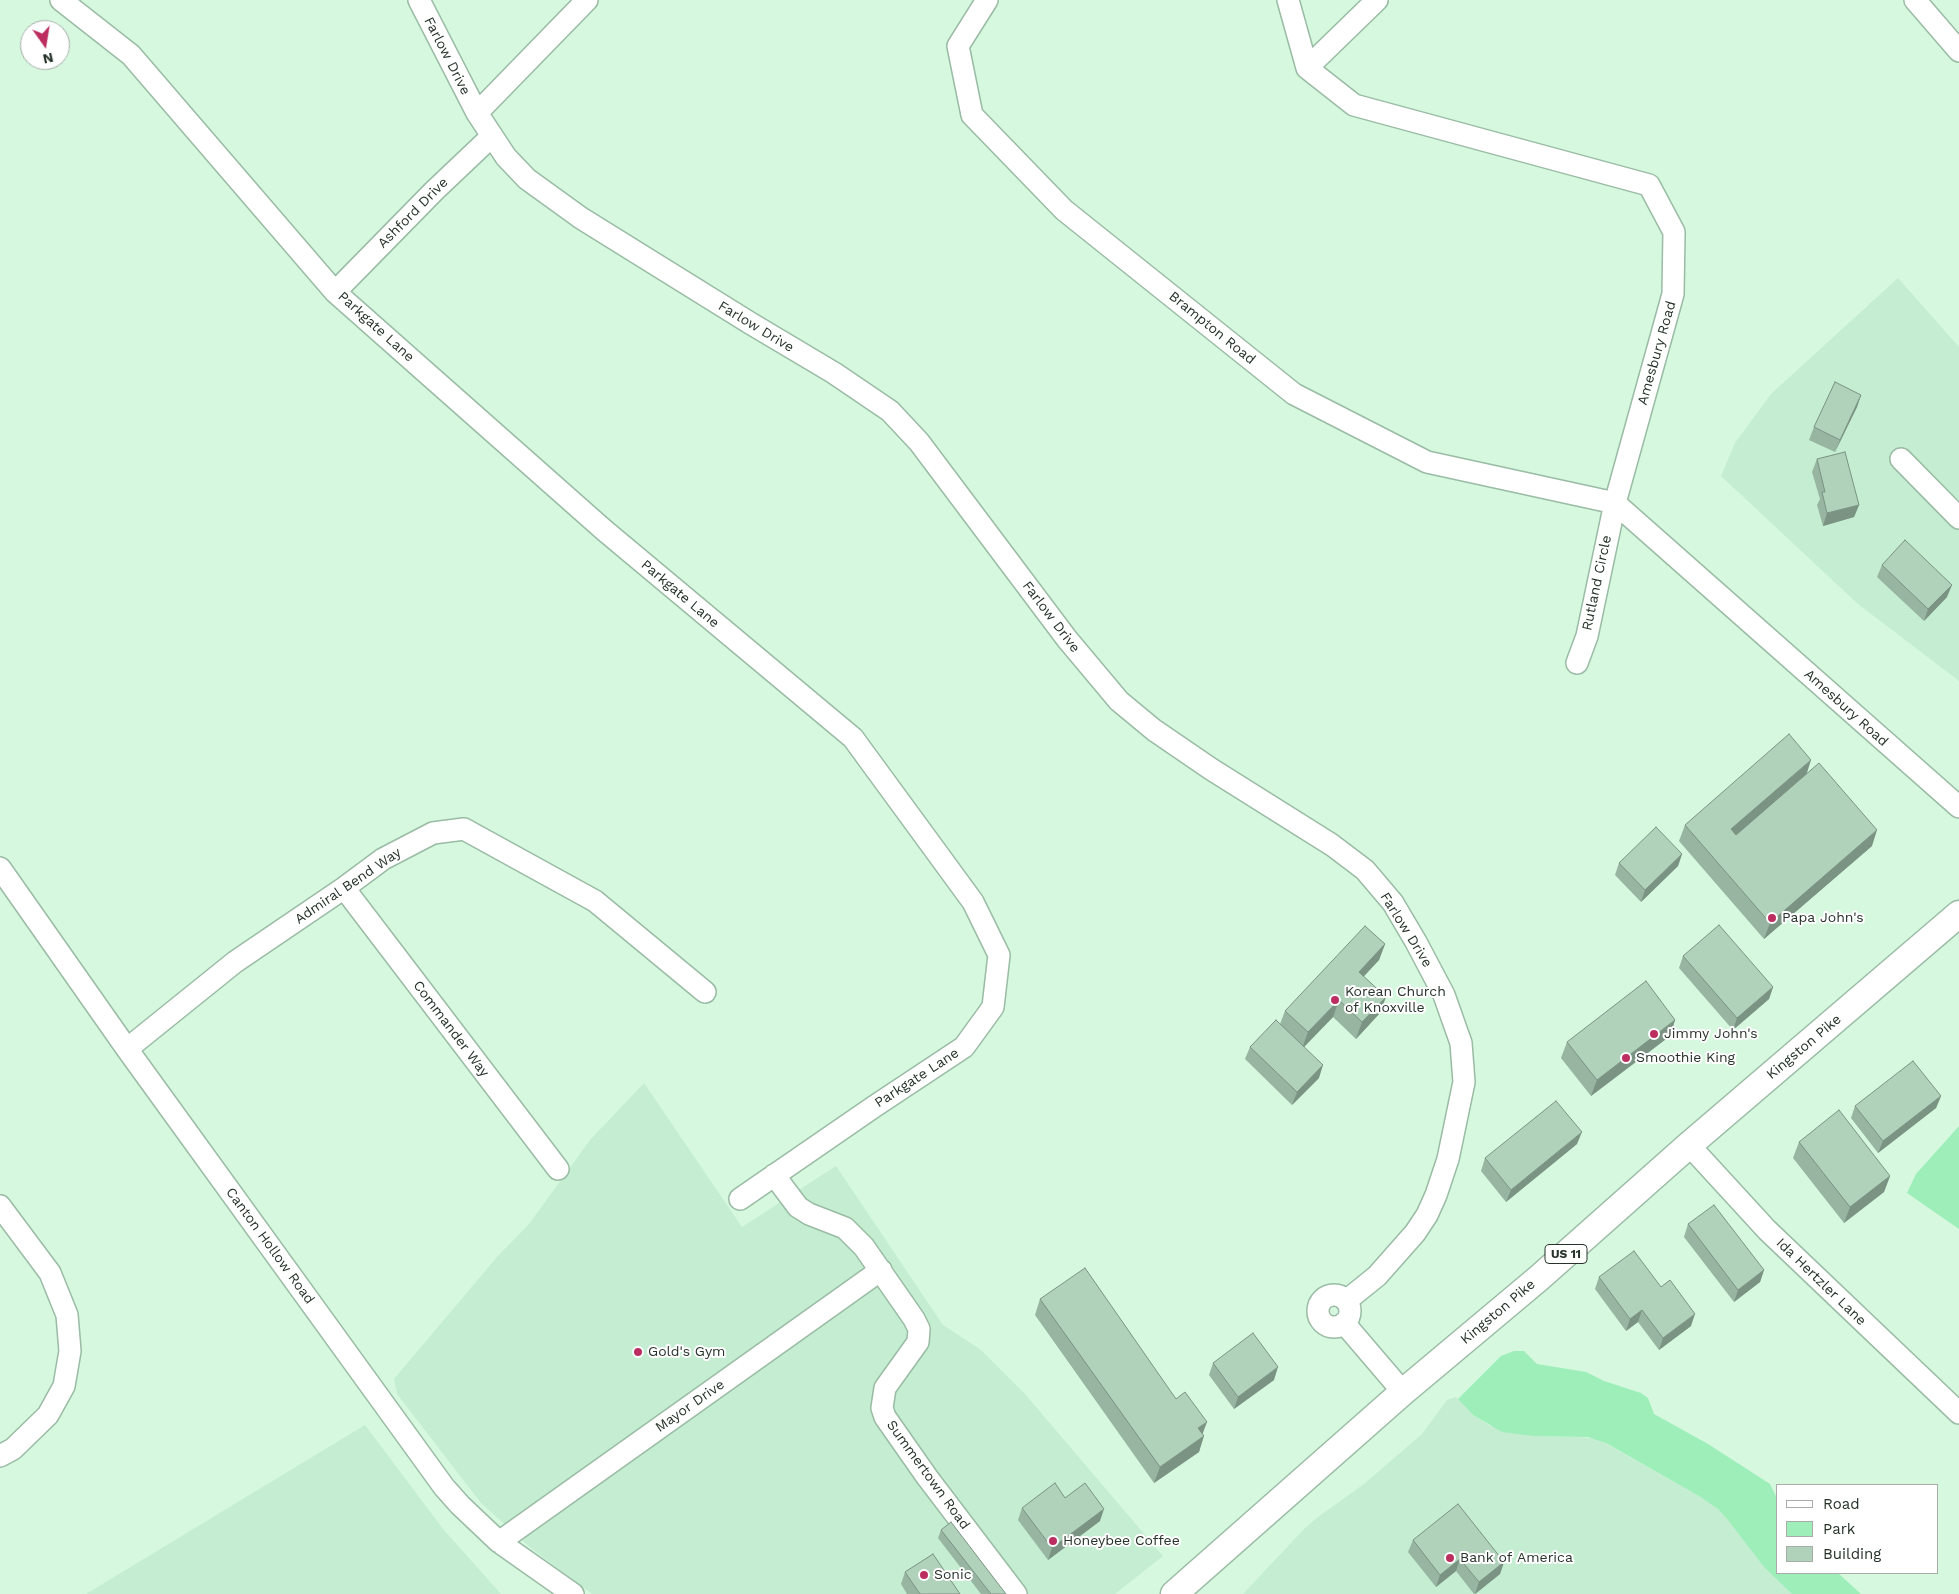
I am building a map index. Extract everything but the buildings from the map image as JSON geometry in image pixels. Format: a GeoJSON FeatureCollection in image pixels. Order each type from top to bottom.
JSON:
{"type":"FeatureCollection","features":[{"type":"Feature","properties":{"kind":"main road","name":"Kingston Pike"},"geometry":{"type":"LineString","coordinates":[[1174,1594],[1403,1392],[1539,1278],[1689,1146],[1959,914]]}},
{"type":"Feature","properties":{"kind":"street","name":"Parkgate Lane"},"geometry":{"type":"LineString","coordinates":[[61,0],[131,55],[335,292],[604,530],[853,738],[921,834],[973,902],[999,955],[993,1007],[964,1047],[740,1200]]}},
{"type":"Feature","properties":{"kind":"street","name":"Farlow Drive"},"geometry":{"type":"LineString","coordinates":[[419,0],[477,112],[506,157],[527,179],[559,204],[750,324],[834,373],[890,410],[919,442],[1067,639],[1119,701],[1154,730],[1211,769],[1332,845],[1365,870],[1393,904],[1416,942],[1444,996],[1461,1043],[1464,1082],[1448,1159],[1427,1215],[1415,1233],[1377,1276],[1346,1301]]}},
{"type":"Feature","properties":{"kind":"street"},"geometry":{"type":"LineString","coordinates":[[477,112],[587,0]]}},
{"type":"Feature","properties":{"kind":"street","name":"Brampton Road"},"geometry":{"type":"LineString","coordinates":[[987,0],[958,46],[972,115],[1064,210],[1294,394],[1427,462],[1615,503]]}},
{"type":"Feature","properties":{"kind":"street"},"geometry":{"type":"LineString","coordinates":[[1288,0],[1307,68],[1377,0]]}},
{"type":"Feature","properties":{"kind":"street"},"geometry":{"type":"LineString","coordinates":[[1915,0],[1959,51]]}},
{"type":"Feature","properties":{"kind":"street","name":"Amesbury Road"},"geometry":{"type":"LineString","coordinates":[[1307,68],[1354,106],[1649,185],[1674,232],[1673,294],[1615,503],[1958,810]]}},
{"type":"Feature","properties":{"kind":"street","name":"Ashford Drive"},"geometry":{"type":"LineString","coordinates":[[335,292],[434,191],[492,136]]}},
{"type":"Feature","properties":{"kind":"street"},"geometry":{"type":"LineString","coordinates":[[1901,459],[1959,518]]}},
{"type":"Feature","properties":{"kind":"street","name":"Rutland Circle"},"geometry":{"type":"LineString","coordinates":[[1577,663],[1587,636],[1615,503]]}},
{"type":"Feature","properties":{"kind":"street","name":"Admiral Bend Way"},"geometry":{"type":"LineString","coordinates":[[127,1049],[235,962],[344,888],[383,859],[433,833],[464,829],[595,901],[705,992]]}},
{"type":"Feature","properties":{"kind":"street","name":"Canton Hollow Road"},"geometry":{"type":"LineString","coordinates":[[0,868],[127,1049],[444,1487],[499,1542],[573,1594]]}},
{"type":"Feature","properties":{"kind":"street","name":"Commander Way"},"geometry":{"type":"LineString","coordinates":[[344,888],[558,1170]]}},
{"type":"Feature","properties":{"kind":"street","name":"Ida Hertzler Lane"},"geometry":{"type":"LineString","coordinates":[[1689,1146],[1767,1230],[1959,1413]]}},
{"type":"Feature","properties":{"kind":"street","name":"Summertown Road"},"geometry":{"type":"LineString","coordinates":[[774,1175],[798,1207],[809,1214],[845,1228],[864,1247],[919,1329],[918,1342],[885,1388],[882,1408],[885,1417],[927,1477],[1016,1594]]}},
{"type":"Feature","properties":{"kind":"street"},"geometry":{"type":"LineString","coordinates":[[0,1206],[50,1273],[67,1315],[70,1351],[64,1386],[48,1415],[13,1449],[0,1456]]}},
{"type":"Feature","properties":{"kind":"street","name":"Mayor Drive"},"geometry":{"type":"LineString","coordinates":[[499,1542],[881,1270]]}},
{"type":"Feature","properties":{"kind":"street"},"geometry":{"type":"LineString","coordinates":[[1329,1296],[1340,1296],[1346,1301],[1350,1308],[1350,1314],[1344,1323],[1335,1327],[1322,1321],[1318,1312],[1321,1302],[1329,1296]]}},
{"type":"Feature","properties":{"kind":"street"},"geometry":{"type":"LineString","coordinates":[[1344,1323],[1403,1392]]}},
{"type":"Feature","properties":{"kind":"shaded area"},"geometry":{"type":"Polygon","coordinates":[[[1898,278],[1959,347],[1959,681],[1858,604],[1721,476],[1735,443],[1771,394],[1898,278]]]}},
{"type":"Feature","properties":{"kind":"shaded area"},"geometry":{"type":"Polygon","coordinates":[[[644,1083],[742,1227],[836,1166],[943,1325],[981,1350],[1025,1394],[1163,1556],[1115,1594],[592,1594],[532,1549],[481,1503],[397,1394],[394,1379],[497,1257],[529,1224],[590,1140],[644,1083]]]}},
{"type":"Feature","properties":{"kind":"shaded area"},"geometry":{"type":"Polygon","coordinates":[[[1456,1397],[1473,1415],[1490,1426],[1533,1436],[1598,1439],[1699,1496],[1718,1509],[1764,1567],[1792,1594],[1243,1594],[1304,1529],[1364,1484],[1422,1434],[1447,1400],[1456,1397]]]}},
{"type":"Feature","properties":{"kind":"shaded area"},"geometry":{"type":"Polygon","coordinates":[[[365,1425],[443,1529],[501,1594],[86,1594],[365,1425]]]}},
{"type":"Feature","properties":{"kind":"green space"},"geometry":{"type":"Polygon","coordinates":[[[1959,1126],[1959,1229],[1907,1193],[1916,1174],[1959,1126]]]}},
{"type":"Feature","properties":{"kind":"green space"},"geometry":{"type":"Polygon","coordinates":[[[1514,1351],[1524,1351],[1537,1364],[1586,1372],[1604,1381],[1641,1393],[1648,1398],[1654,1414],[1708,1444],[1770,1484],[1776,1496],[1776,1574],[1839,1574],[1861,1594],[1792,1594],[1764,1567],[1718,1509],[1699,1496],[1606,1443],[1588,1437],[1533,1436],[1502,1432],[1473,1415],[1458,1399],[1501,1356],[1514,1351]]]}},
{"type":"Feature","properties":{"kind":"place","name":"Papa John's"},"geometry":{"type":"Point","coordinates":[1772,918]}},
{"type":"Feature","properties":{"kind":"place","name":"Korean Church of Knoxville"},"geometry":{"type":"Point","coordinates":[1335,1000]}},
{"type":"Feature","properties":{"kind":"place","name":"Jimmy John's"},"geometry":{"type":"Point","coordinates":[1654,1034]}},
{"type":"Feature","properties":{"kind":"place","name":"Smoothie King"},"geometry":{"type":"Point","coordinates":[1626,1058]}},
{"type":"Feature","properties":{"kind":"place","name":"Gold's Gym"},"geometry":{"type":"Point","coordinates":[638,1352]}},
{"type":"Feature","properties":{"kind":"place","name":"Honeybee Coffee"},"geometry":{"type":"Point","coordinates":[1053,1541]}},
{"type":"Feature","properties":{"kind":"place","name":"Bank of America"},"geometry":{"type":"Point","coordinates":[1450,1558]}},
{"type":"Feature","properties":{"kind":"place","name":"Sonic"},"geometry":{"type":"Point","coordinates":[924,1575]}}]}
